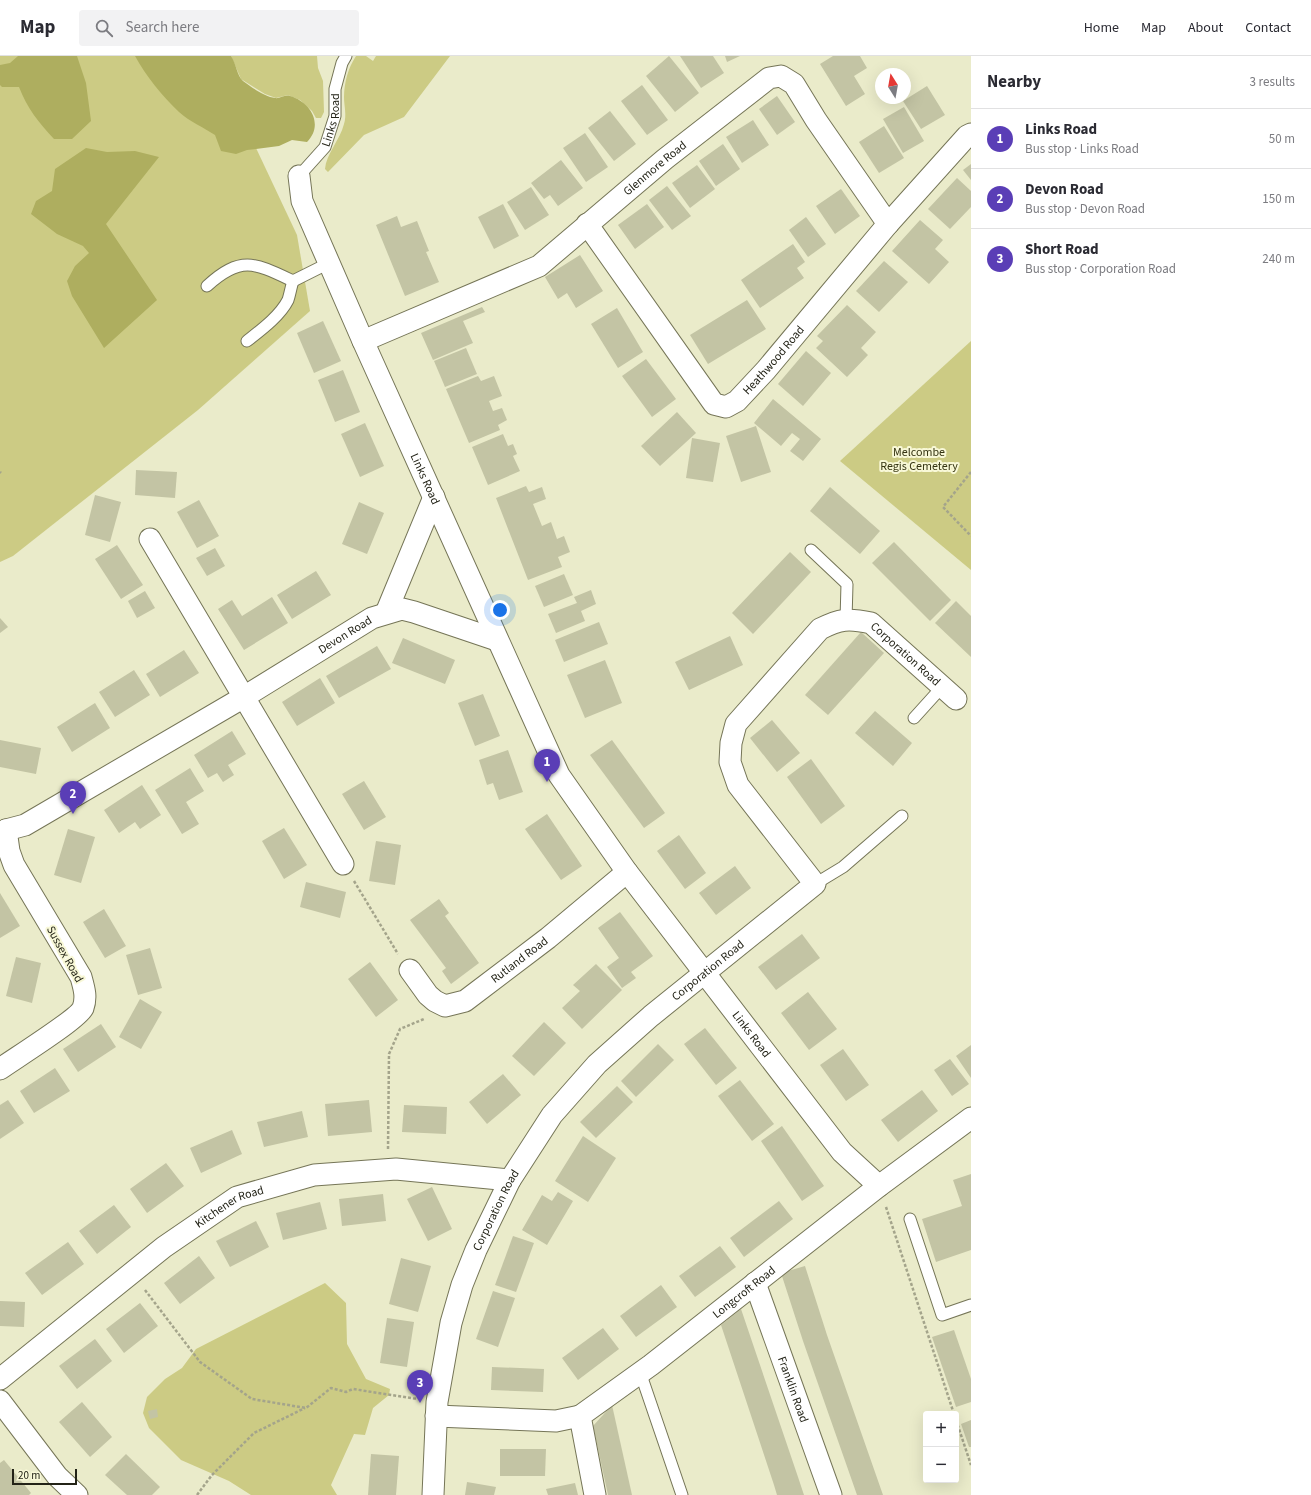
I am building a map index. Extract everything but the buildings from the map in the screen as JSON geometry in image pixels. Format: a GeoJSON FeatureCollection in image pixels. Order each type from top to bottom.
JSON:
{"type":"FeatureCollection","features":[{"type":"Feature","properties":{"kind":"street","name":"Glenmore Road"},"geometry":{"type":"LineString","coordinates":[[363,340],[539,266],[665,159],[769,78],[781,76],[794,84],[816,120],[888,224]]}},
{"type":"Feature","properties":{"kind":"street","name":"Heathwood Road"},"geometry":{"type":"LineString","coordinates":[[587,224],[714,404],[726,407],[737,401],[766,370],[888,224],[967,136],[971,134]]}},
{"type":"Feature","properties":{"kind":"street","name":"Links Road"},"geometry":{"type":"LineString","coordinates":[[300,176],[302,200],[497,640],[559,775],[627,872],[842,1152],[879,1186]]}},
{"type":"Feature","properties":{"kind":"street","name":"Devon Road"},"geometry":{"type":"LineString","coordinates":[[386,613],[434,497]]}},
{"type":"Feature","properties":{"kind":"street"},"geometry":{"type":"LineString","coordinates":[[150,539],[344,864]]}},
{"type":"Feature","properties":{"kind":"street","name":"Devon Road"},"geometry":{"type":"LineString","coordinates":[[3,829],[25,825],[244,697],[372,618],[386,613],[402,610],[414,612],[497,640]]}},
{"type":"Feature","properties":{"kind":"street","name":"Corporation Road"},"geometry":{"type":"LineString","coordinates":[[433,1495],[436,1409],[451,1323],[462,1285],[476,1250],[510,1180],[552,1115],[597,1064],[651,1016],[815,884],[738,785],[730,762],[731,743],[736,724],[820,629],[836,622],[846,620],[871,623],[949,693]]}},
{"type":"Feature","properties":{"kind":"street","name":"Sussex Road"},"geometry":{"type":"LineString","coordinates":[[0,1069],[64,1025],[82,1009],[86,995],[81,978],[14,865],[3,829]]}},
{"type":"Feature","properties":{"kind":"street","name":"Rutland Road"},"geometry":{"type":"LineString","coordinates":[[435,1001],[446,1006],[465,1001],[548,938],[627,872]]}},
{"type":"Feature","properties":{"kind":"street"},"geometry":{"type":"LineString","coordinates":[[410,970],[428,995],[435,1001]]}},
{"type":"Feature","properties":{"kind":"street","name":"Longcroft Road"},"geometry":{"type":"LineString","coordinates":[[580,1416],[651,1365],[879,1186],[971,1118]]}},
{"type":"Feature","properties":{"kind":"street","name":"Kitchener Road"},"geometry":{"type":"LineString","coordinates":[[0,1379],[164,1247],[237,1197],[314,1175],[396,1169],[510,1180]]}},
{"type":"Feature","properties":{"kind":"street","name":"Franklin Road"},"geometry":{"type":"LineString","coordinates":[[756,1283],[830,1495]]}},
{"type":"Feature","properties":{"kind":"street"},"geometry":{"type":"LineString","coordinates":[[0,1401],[57,1476],[77,1495]]}},
{"type":"Feature","properties":{"kind":"street"},"geometry":{"type":"LineString","coordinates":[[436,1409],[556,1420],[580,1416],[595,1495]]}},
{"type":"Feature","properties":{"kind":"lane","name":"Links Road"},"geometry":{"type":"LineString","coordinates":[[300,176],[325,147],[335,116],[335,89],[342,63],[346,56]]}},
{"type":"Feature","properties":{"kind":"lane"},"geometry":{"type":"LineString","coordinates":[[247,340],[262,330],[277,314],[287,301],[293,281],[329,262]]}},
{"type":"Feature","properties":{"kind":"lane"},"geometry":{"type":"LineString","coordinates":[[207,286],[226,271],[237,266],[265,268],[293,281]]}},
{"type":"Feature","properties":{"kind":"lane"},"geometry":{"type":"LineString","coordinates":[[811,550],[847,584],[846,620]]}},
{"type":"Feature","properties":{"kind":"lane"},"geometry":{"type":"LineString","coordinates":[[914,718],[949,693]]}},
{"type":"Feature","properties":{"kind":"lane"},"geometry":{"type":"LineString","coordinates":[[815,884],[843,867],[902,816]]}},
{"type":"Feature","properties":{"kind":"lane"},"geometry":{"type":"LineString","coordinates":[[910,1219],[942,1315],[971,1305]]}},
{"type":"Feature","properties":{"kind":"lane"},"geometry":{"type":"LineString","coordinates":[[640,1372],[682,1495]]}},
{"type":"Feature","properties":{"kind":"path"},"geometry":{"type":"LineString","coordinates":[[971,472],[943,507],[971,536]]}},
{"type":"Feature","properties":{"kind":"path"},"geometry":{"type":"LineString","coordinates":[[344,864],[400,957],[410,970]]}},
{"type":"Feature","properties":{"kind":"path"},"geometry":{"type":"LineString","coordinates":[[388,1170],[389,1054],[400,1029],[424,1020],[435,1001]]}},
{"type":"Feature","properties":{"kind":"path"},"geometry":{"type":"LineString","coordinates":[[879,1186],[953,1411]]}},
{"type":"Feature","properties":{"kind":"path"},"geometry":{"type":"LineString","coordinates":[[132,1273],[200,1362],[252,1399],[306,1408]]}},
{"type":"Feature","properties":{"kind":"path"},"geometry":{"type":"LineString","coordinates":[[197,1495],[212,1475],[254,1433],[306,1408],[331,1388],[346,1392],[353,1389],[436,1409]]}},
{"type":"Feature","properties":{"kind":"path"},"geometry":{"type":"LineString","coordinates":[[959,1429],[971,1466]]}},
{"type":"Feature","properties":{"kind":"green space"},"geometry":{"type":"Polygon","coordinates":[[[0,56],[188,56],[233,99],[297,235],[310,311],[198,410],[13,556],[0,562],[0,56]]]}},
{"type":"Feature","properties":{"kind":"green space"},"geometry":{"type":"Polygon","coordinates":[[[231,56],[317,56],[318,68],[323,81],[324,112],[321,118],[316,118],[312,111],[300,100],[288,95],[276,98],[265,94],[241,79],[231,56]]]}},
{"type":"Feature","properties":{"kind":"green space"},"geometry":{"type":"Polygon","coordinates":[[[356,56],[366,56],[373,61],[376,56],[450,56],[404,117],[364,135],[328,172],[325,169],[326,163],[345,121],[345,86],[347,76],[356,56]]]}},
{"type":"Feature","properties":{"kind":"green space","name":"Melcombe Regis Cemetery"},"geometry":{"type":"Polygon","coordinates":[[[971,341],[971,570],[840,461],[971,341]]]}},
{"type":"Feature","properties":{"kind":"green space"},"geometry":{"type":"Polygon","coordinates":[[[325,1283],[346,1303],[347,1344],[366,1379],[390,1389],[389,1395],[373,1408],[365,1435],[354,1434],[331,1485],[337,1495],[251,1495],[229,1481],[181,1460],[149,1428],[143,1413],[147,1397],[165,1379],[182,1368],[196,1349],[325,1283]]]}},
{"type":"Feature","properties":{"kind":"shaded area"},"geometry":{"type":"Polygon","coordinates":[[[18,56],[77,56],[86,83],[91,121],[72,139],[54,139],[34,115],[19,87],[2,87],[0,85],[0,65],[10,63],[18,56]]]}},
{"type":"Feature","properties":{"kind":"shaded area"},"geometry":{"type":"Polygon","coordinates":[[[135,56],[231,56],[241,79],[254,89],[271,97],[277,98],[288,96],[304,103],[313,115],[315,122],[312,135],[307,142],[292,140],[279,146],[247,150],[236,154],[221,151],[215,135],[179,112],[149,78],[135,56]]]}},
{"type":"Feature","properties":{"kind":"shaded area"},"geometry":{"type":"Polygon","coordinates":[[[86,148],[107,152],[135,151],[159,157],[106,224],[157,300],[104,348],[72,296],[67,281],[75,266],[89,253],[83,246],[57,234],[31,214],[36,201],[52,191],[55,169],[86,148]]]}},
{"type":"Feature","properties":{"kind":"place","name":"Links Road"},"geometry":{"type":"Point","coordinates":[547,782]}},
{"type":"Feature","properties":{"kind":"place","name":"Devon Road"},"geometry":{"type":"Point","coordinates":[73,814]}},
{"type":"Feature","properties":{"kind":"place","name":"Short Road"},"geometry":{"type":"Point","coordinates":[420,1403]}}]}
